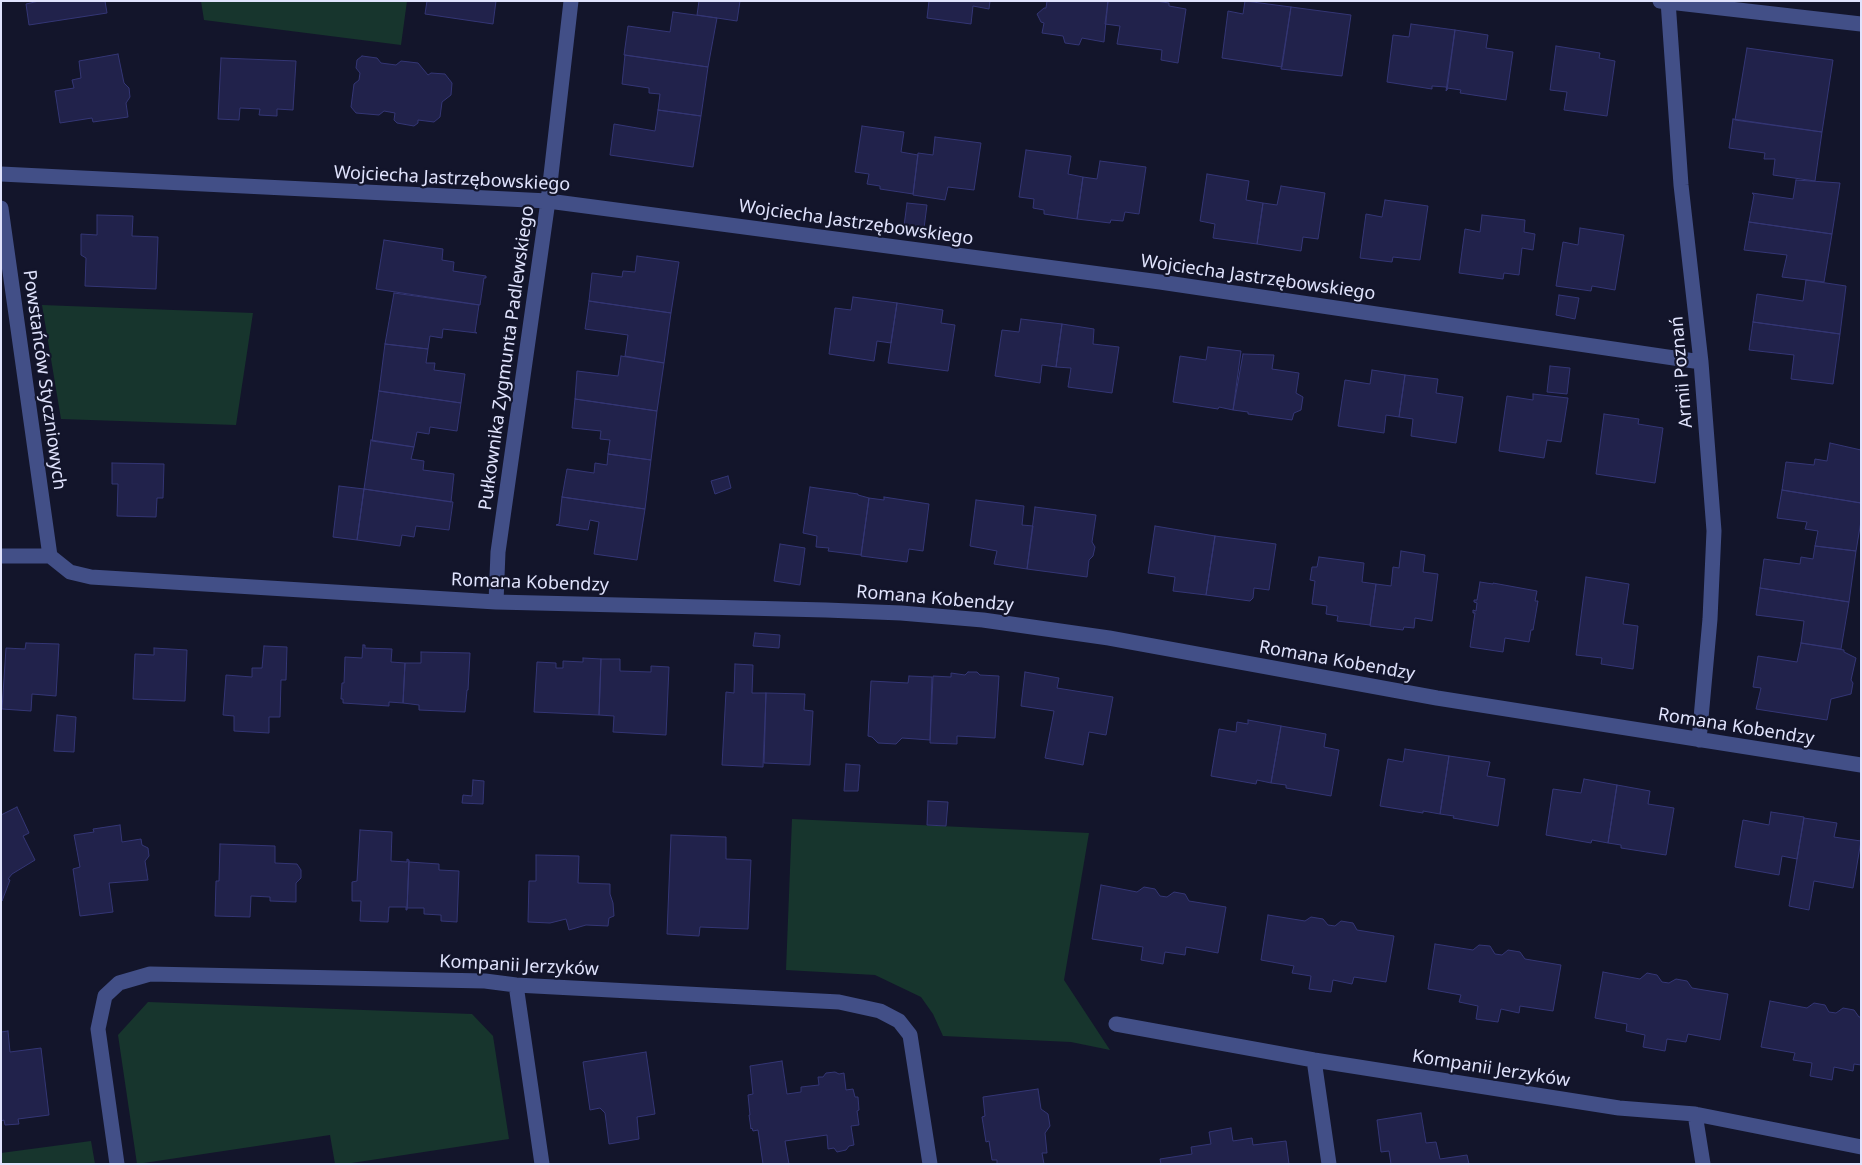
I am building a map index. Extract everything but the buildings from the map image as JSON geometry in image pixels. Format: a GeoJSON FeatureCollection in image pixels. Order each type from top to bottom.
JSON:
{"type":"FeatureCollection","features":[{"type":"Feature","properties":{"kind":"street","name":"Pułkownika Zygmunta Padlewskiego"},"geometry":{"type":"LineString","coordinates":[[496,602],[498,552],[548,201],[571,1]]}},
{"type":"Feature","properties":{"kind":"street"},"geometry":{"type":"LineString","coordinates":[[1665,2],[1861,24]]}},
{"type":"Feature","properties":{"kind":"street","name":"Armii Poznań"},"geometry":{"type":"LineString","coordinates":[[1665,2],[1681,184],[1701,362],[1714,531],[1710,619],[1698,740]]}},
{"type":"Feature","properties":{"kind":"street","name":"Wojciecha Jastrzębowskiego"},"geometry":{"type":"LineString","coordinates":[[1,174],[548,201],[1160,282],[1701,362]]}},
{"type":"Feature","properties":{"kind":"street","name":"Powstańców Styczniowych"},"geometry":{"type":"LineString","coordinates":[[1,208],[50,556]]}},
{"type":"Feature","properties":{"kind":"street"},"geometry":{"type":"LineString","coordinates":[[1,556],[50,556]]}},
{"type":"Feature","properties":{"kind":"street","name":"Romana Kobendzy"},"geometry":{"type":"LineString","coordinates":[[50,556],[70,572],[91,577],[496,602],[826,610],[901,613],[983,620],[1109,638],[1437,698],[1861,765]]}},
{"type":"Feature","properties":{"kind":"street","name":"Kompanii Jerzyków"},"geometry":{"type":"LineString","coordinates":[[117,1164],[98,1030],[106,996],[119,983],[150,974],[485,981],[516,985],[840,1002],[880,1011],[899,1021],[910,1035],[930,1164]]}},
{"type":"Feature","properties":{"kind":"street"},"geometry":{"type":"LineString","coordinates":[[516,985],[542,1164]]}},
{"type":"Feature","properties":{"kind":"street","name":"Kompanii Jerzyków"},"geometry":{"type":"LineString","coordinates":[[1116,1024],[1314,1060],[1619,1108],[1696,1114],[1861,1147]]}},
{"type":"Feature","properties":{"kind":"street"},"geometry":{"type":"LineString","coordinates":[[1314,1060],[1329,1164]]}},
{"type":"Feature","properties":{"kind":"street"},"geometry":{"type":"LineString","coordinates":[[1696,1114],[1703,1164]]}},
{"type":"Feature","properties":{"kind":"green space"},"geometry":{"type":"Polygon","coordinates":[[[201,1],[407,1],[401,45],[204,20],[201,1]]]}},
{"type":"Feature","properties":{"kind":"green space"},"geometry":{"type":"Polygon","coordinates":[[[42,305],[253,313],[236,425],[61,419],[42,305]]]}},
{"type":"Feature","properties":{"kind":"green space"},"geometry":{"type":"Polygon","coordinates":[[[792,819],[1089,833],[1064,980],[1110,1050],[1071,1042],[943,1036],[933,1014],[921,997],[875,975],[786,970],[792,819]]]}},
{"type":"Feature","properties":{"kind":"green space"},"geometry":{"type":"Polygon","coordinates":[[[148,1002],[472,1014],[493,1036],[509,1139],[335,1164],[330,1135],[137,1164],[118,1035],[148,1002]]]}},
{"type":"Feature","properties":{"kind":"green space"},"geometry":{"type":"Polygon","coordinates":[[[91,1141],[95,1164],[1,1164],[1,1153],[91,1141]]]}}]}
